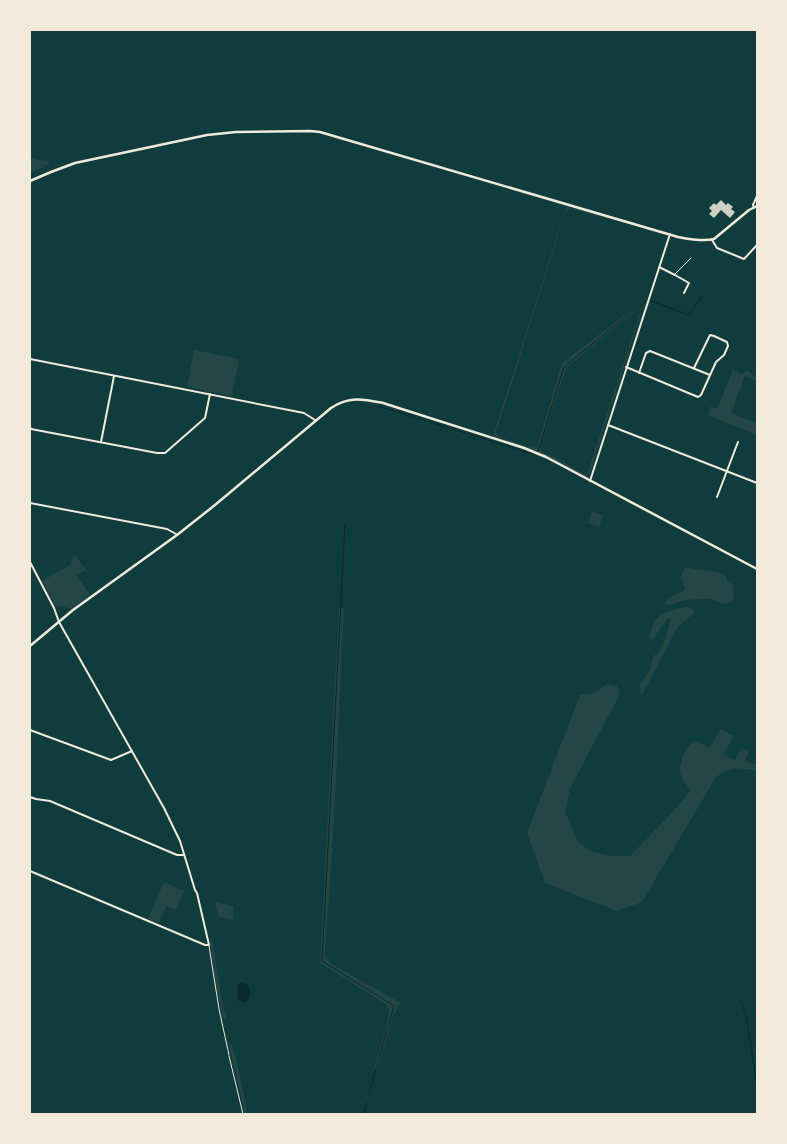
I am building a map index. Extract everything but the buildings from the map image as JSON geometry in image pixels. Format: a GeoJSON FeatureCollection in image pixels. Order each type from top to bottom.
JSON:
{"type":"FeatureCollection","features":[{"type":"Feature","properties":{"kind":"street"},"geometry":{"type":"LineString","coordinates":[[30,181],[75,163],[207,135],[236,132],[310,131],[689,239],[712,240],[717,238],[744,214],[755,207],[753,205],[757,196]]}},
{"type":"Feature","properties":{"kind":"street"},"geometry":{"type":"LineString","coordinates":[[590,481],[670,234]]}},
{"type":"Feature","properties":{"kind":"street"},"geometry":{"type":"LineString","coordinates":[[712,240],[717,248],[744,259],[757,245]]}},
{"type":"Feature","properties":{"kind":"street"},"geometry":{"type":"LineString","coordinates":[[659,268],[675,274],[688,283],[684,293]]}},
{"type":"Feature","properties":{"kind":"street"},"geometry":{"type":"LineString","coordinates":[[626,367],[697,397],[701,395],[717,360],[724,355],[728,345],[727,342],[710,335],[694,368]]}},
{"type":"Feature","properties":{"kind":"street"},"geometry":{"type":"LineString","coordinates":[[639,373],[646,354],[650,351],[710,375]]}},
{"type":"Feature","properties":{"kind":"street"},"geometry":{"type":"LineString","coordinates":[[30,359],[304,413],[315,420]]}},
{"type":"Feature","properties":{"kind":"street"},"geometry":{"type":"LineString","coordinates":[[101,442],[114,375]]}},
{"type":"Feature","properties":{"kind":"street"},"geometry":{"type":"LineString","coordinates":[[30,427],[31,429],[157,454],[165,453],[205,418],[210,394]]}},
{"type":"Feature","properties":{"kind":"street"},"geometry":{"type":"LineString","coordinates":[[30,646],[73,610],[177,535],[228,495],[315,420],[336,405],[350,400],[369,400],[524,448],[557,462],[757,568]]}},
{"type":"Feature","properties":{"kind":"street"},"geometry":{"type":"LineString","coordinates":[[607,424],[757,483]]}},
{"type":"Feature","properties":{"kind":"street"},"geometry":{"type":"LineString","coordinates":[[717,497],[738,442]]}},
{"type":"Feature","properties":{"kind":"street"},"geometry":{"type":"LineString","coordinates":[[30,503],[167,529],[177,535]]}},
{"type":"Feature","properties":{"kind":"street"},"geometry":{"type":"LineString","coordinates":[[30,562],[54,608],[59,622],[164,808],[180,841],[197,893],[209,945],[205,945],[30,871]]}},
{"type":"Feature","properties":{"kind":"street"},"geometry":{"type":"LineString","coordinates":[[30,730],[111,760],[132,751]]}},
{"type":"Feature","properties":{"kind":"street"},"geometry":{"type":"LineString","coordinates":[[30,797],[50,801],[178,855],[184,855]]}},
{"type":"Feature","properties":{"kind":"lane"},"geometry":{"type":"LineString","coordinates":[[675,274],[691,258]]}},
{"type":"Feature","properties":{"kind":"lane"},"geometry":{"type":"LineString","coordinates":[[209,945],[229,1055]]}},
{"type":"Feature","properties":{"kind":"path"},"geometry":{"type":"LineString","coordinates":[[229,1055],[243,1114]]}},
{"type":"Feature","properties":{"kind":"shaded area"},"geometry":{"type":"Polygon","coordinates":[[[30,158],[49,162],[49,164],[30,172],[30,158]]]}},
{"type":"Feature","properties":{"kind":"shaded area"},"geometry":{"type":"Polygon","coordinates":[[[567,207],[608,218],[571,209],[565,213],[496,433],[499,437],[526,446],[537,447],[562,363],[634,308],[635,311],[566,368],[540,447],[541,452],[559,459],[583,474],[588,472],[641,313],[590,473],[586,476],[547,456],[493,436],[566,208],[567,207]]]}},
{"type":"Feature","properties":{"kind":"shaded area"},"geometry":{"type":"Polygon","coordinates":[[[194,350],[239,359],[232,396],[187,387],[194,350]]]}},
{"type":"Feature","properties":{"kind":"shaded area"},"geometry":{"type":"Polygon","coordinates":[[[733,370],[741,374],[747,371],[754,377],[757,373],[757,381],[745,376],[731,413],[757,423],[757,435],[708,415],[711,406],[717,409],[733,370]]]}},
{"type":"Feature","properties":{"kind":"shaded area"},"geometry":{"type":"Polygon","coordinates":[[[592,511],[603,515],[599,527],[588,523],[592,511]]]}},
{"type":"Feature","properties":{"kind":"shaded area"},"geometry":{"type":"Polygon","coordinates":[[[74,555],[86,570],[76,575],[90,595],[71,609],[62,606],[56,607],[42,581],[70,565],[74,555]]]}},
{"type":"Feature","properties":{"kind":"shaded area"},"geometry":{"type":"Polygon","coordinates":[[[685,567],[725,574],[728,582],[733,585],[734,596],[731,603],[723,604],[712,599],[698,599],[665,605],[668,598],[685,589],[681,577],[685,567]]]}},
{"type":"Feature","properties":{"kind":"shaded area"},"geometry":{"type":"Polygon","coordinates":[[[685,607],[692,608],[694,613],[677,628],[642,695],[640,691],[641,684],[651,667],[654,655],[657,655],[665,639],[671,619],[668,618],[652,640],[649,638],[651,629],[657,618],[661,615],[685,607]]]}},
{"type":"Feature","properties":{"kind":"shaded area"},"geometry":{"type":"Polygon","coordinates":[[[339,608],[344,609],[325,955],[330,963],[400,1004],[393,1016],[377,1070],[374,1069],[386,1029],[389,1010],[386,1004],[320,963],[339,608]]]}},
{"type":"Feature","properties":{"kind":"shaded area"},"geometry":{"type":"Polygon","coordinates":[[[607,684],[617,686],[618,698],[570,788],[565,812],[578,842],[592,852],[612,856],[630,856],[671,814],[691,790],[682,778],[680,766],[685,751],[695,740],[710,748],[720,729],[734,736],[723,754],[735,760],[742,747],[749,751],[745,761],[757,765],[757,771],[736,769],[726,771],[716,777],[642,902],[617,911],[545,883],[527,833],[580,695],[594,693],[607,684]]]}},
{"type":"Feature","properties":{"kind":"shaded area"},"geometry":{"type":"Polygon","coordinates":[[[164,882],[184,891],[176,910],[166,906],[159,923],[148,919],[164,882]]]}},
{"type":"Feature","properties":{"kind":"shaded area"},"geometry":{"type":"Polygon","coordinates":[[[215,902],[234,906],[233,920],[218,916],[215,902]]]}},
{"type":"Feature","properties":{"kind":"shaded area"},"geometry":{"type":"Polygon","coordinates":[[[212,938],[226,1018],[223,1018],[216,984],[210,941],[212,938]]]}},
{"type":"Feature","properties":{"kind":"shaded area"},"geometry":{"type":"Polygon","coordinates":[[[240,983],[247,984],[250,989],[250,997],[244,1003],[239,1001],[237,996],[237,986],[240,983]]]}},
{"type":"Feature","properties":{"kind":"shaded area"},"geometry":{"type":"Polygon","coordinates":[[[232,1044],[247,1114],[245,1114],[229,1045],[232,1044]]]}},
{"type":"Feature","properties":{"kind":"waterway"},"geometry":{"type":"LineString","coordinates":[[651,301],[689,315],[702,296]]}},
{"type":"Feature","properties":{"kind":"waterway"},"geometry":{"type":"LineString","coordinates":[[538,451],[564,367],[635,309]]}},
{"type":"Feature","properties":{"kind":"waterway"},"geometry":{"type":"LineString","coordinates":[[378,406],[536,455]]}},
{"type":"Feature","properties":{"kind":"waterway"},"geometry":{"type":"LineString","coordinates":[[345,524],[322,961],[394,1006],[369,1093]]}},
{"type":"Feature","properties":{"kind":"waterway"},"geometry":{"type":"LineString","coordinates":[[741,1001],[746,1016],[757,1085]]}},
{"type":"Feature","properties":{"kind":"waterway"},"geometry":{"type":"LineString","coordinates":[[364,1114],[367,1102]]}}]}
